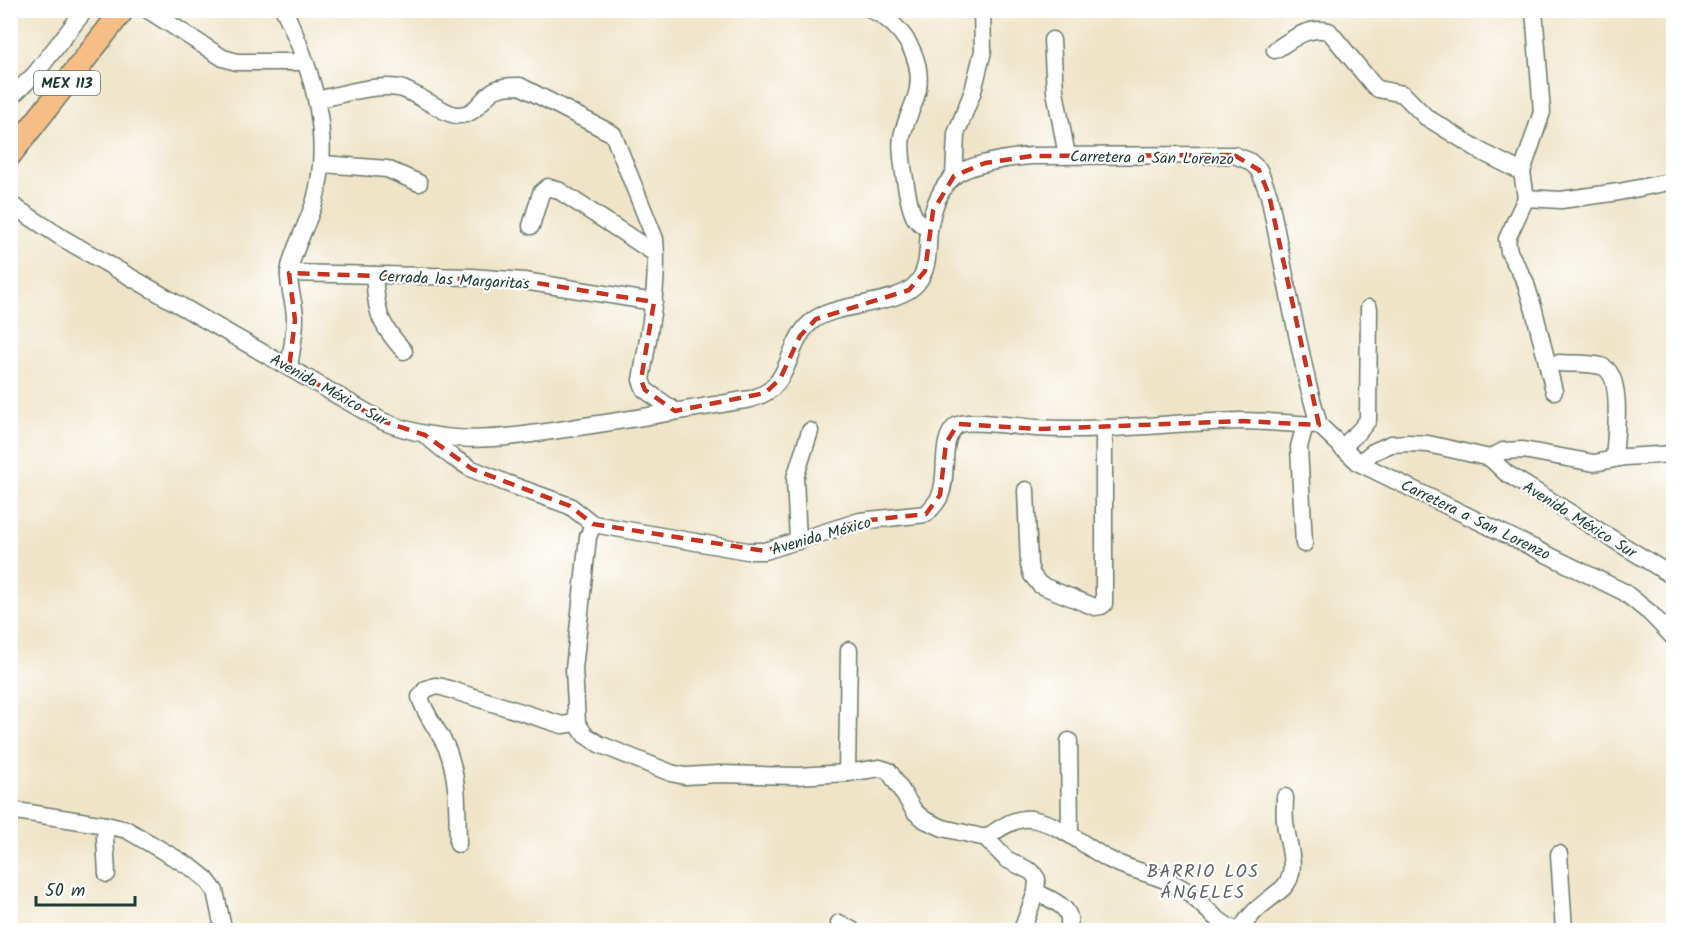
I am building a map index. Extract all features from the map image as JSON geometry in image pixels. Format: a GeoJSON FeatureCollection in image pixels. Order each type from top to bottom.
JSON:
{"type":"FeatureCollection","features":[{"type":"Feature","properties":{"kind":"main road","name":"MEX 113"},"geometry":{"type":"LineString","coordinates":[[10,155],[123,10]]}},
{"type":"Feature","properties":{"kind":"street"},"geometry":{"type":"LineString","coordinates":[[10,98],[35,74],[85,10]]}},
{"type":"Feature","properties":{"kind":"street"},"geometry":{"type":"LineString","coordinates":[[148,10],[223,57],[237,62],[305,62]]}},
{"type":"Feature","properties":{"kind":"street"},"geometry":{"type":"LineString","coordinates":[[284,10],[298,39],[317,100],[323,139],[323,164],[316,198],[289,273],[295,320],[289,368]]}},
{"type":"Feature","properties":{"kind":"street"},"geometry":{"type":"LineString","coordinates":[[872,10],[904,36],[916,60],[919,75],[918,90],[904,126],[901,148],[911,207],[916,219],[929,230]]}},
{"type":"Feature","properties":{"kind":"street"},"geometry":{"type":"LineString","coordinates":[[317,100],[374,88],[400,88],[454,115],[468,114],[493,91],[506,86],[520,86],[614,134],[655,238],[654,303],[641,380],[645,390],[675,411],[752,399],[765,393],[780,379],[800,336],[816,319],[834,310],[909,290],[925,271],[933,212],[939,195],[954,176],[956,134],[974,90],[982,51],[982,10]]}},
{"type":"Feature","properties":{"kind":"street"},"geometry":{"type":"LineString","coordinates":[[1534,10],[1542,112],[1522,172],[1526,198],[1508,239],[1509,252],[1525,281],[1534,309],[1554,391]]}},
{"type":"Feature","properties":{"kind":"street"},"geometry":{"type":"LineString","coordinates":[[1275,50],[1307,31],[1319,29],[1329,31],[1378,89],[1403,94],[1426,117],[1484,153],[1522,172]]}},
{"type":"Feature","properties":{"kind":"street"},"geometry":{"type":"LineString","coordinates":[[1052,40],[1055,91],[1066,156]]}},
{"type":"Feature","properties":{"kind":"street","name":"Carretera a San Lorenzo"},"geometry":{"type":"LineString","coordinates":[[954,176],[1010,157],[1234,155],[1249,161],[1259,171],[1269,195],[1312,425],[1359,462],[1624,592],[1650,613],[1674,638]]}},
{"type":"Feature","properties":{"kind":"street"},"geometry":{"type":"LineString","coordinates":[[323,164],[387,169],[420,183]]}},
{"type":"Feature","properties":{"kind":"street"},"geometry":{"type":"LineString","coordinates":[[1526,198],[1561,200],[1674,181]]}},
{"type":"Feature","properties":{"kind":"street"},"geometry":{"type":"LineString","coordinates":[[531,226],[541,193],[548,187],[558,190],[656,254]]}},
{"type":"Feature","properties":{"kind":"street","name":"Avenida México Sur"},"geometry":{"type":"LineString","coordinates":[[14,207],[382,421],[425,435],[458,439],[497,438],[675,411]]}},
{"type":"Feature","properties":{"kind":"street","name":"Cerrada las Margaritas"},"geometry":{"type":"LineString","coordinates":[[289,273],[472,277],[524,281],[654,303]]}},
{"type":"Feature","properties":{"kind":"street"},"geometry":{"type":"LineString","coordinates":[[374,275],[379,317],[385,330],[404,351]]}},
{"type":"Feature","properties":{"kind":"street"},"geometry":{"type":"LineString","coordinates":[[1341,447],[1368,420],[1369,308]]}},
{"type":"Feature","properties":{"kind":"street"},"geometry":{"type":"LineString","coordinates":[[1559,363],[1603,366],[1611,373],[1617,389],[1614,459]]}},
{"type":"Feature","properties":{"kind":"street","name":"Avenida México"},"geometry":{"type":"LineString","coordinates":[[425,435],[472,469],[570,506],[593,524],[747,550],[765,551],[860,521],[926,514],[940,495],[944,480],[946,443],[950,431],[958,424],[973,422],[1032,428],[1104,428],[1242,421],[1312,425]]}},
{"type":"Feature","properties":{"kind":"street"},"geometry":{"type":"LineString","coordinates":[[1304,544],[1299,447],[1312,425]]}},
{"type":"Feature","properties":{"kind":"street"},"geometry":{"type":"LineString","coordinates":[[1026,490],[1029,565],[1032,575],[1040,585],[1095,607],[1101,606],[1104,604],[1104,428]]}},
{"type":"Feature","properties":{"kind":"street"},"geometry":{"type":"LineString","coordinates":[[798,541],[795,477],[810,431]]}},
{"type":"Feature","properties":{"kind":"street"},"geometry":{"type":"LineString","coordinates":[[1359,462],[1373,452],[1391,444],[1408,443],[1428,444],[1490,458],[1503,451],[1523,450],[1594,463],[1674,454]]}},
{"type":"Feature","properties":{"kind":"street","name":"Avenida México Sur"},"geometry":{"type":"LineString","coordinates":[[1490,458],[1506,473],[1674,578]]}},
{"type":"Feature","properties":{"kind":"street"},"geometry":{"type":"LineString","coordinates":[[593,524],[588,537],[574,669],[577,723],[585,735],[599,744],[671,773],[686,776],[719,774],[797,776],[847,773],[880,768],[889,771],[915,812],[925,820],[943,828],[986,838],[1006,859],[1032,872],[1037,879],[1036,892],[1022,930]]}},
{"type":"Feature","properties":{"kind":"street"},"geometry":{"type":"LineString","coordinates":[[847,773],[849,650]]}},
{"type":"Feature","properties":{"kind":"street"},"geometry":{"type":"LineString","coordinates":[[458,844],[456,780],[448,750],[420,697],[426,689],[435,686],[442,687],[562,725],[577,723]]}},
{"type":"Feature","properties":{"kind":"street"},"geometry":{"type":"LineString","coordinates":[[1069,741],[1070,833]]}},
{"type":"Feature","properties":{"kind":"street"},"geometry":{"type":"LineString","coordinates":[[1241,930],[1256,909],[1285,886],[1290,877],[1291,858],[1285,822],[1285,797]]}},
{"type":"Feature","properties":{"kind":"street"},"geometry":{"type":"LineString","coordinates":[[10,810],[127,830],[192,868],[206,879],[215,891],[225,930]]}},
{"type":"Feature","properties":{"kind":"street"},"geometry":{"type":"LineString","coordinates":[[986,838],[1000,827],[1030,819],[1070,833],[1108,858],[1175,884],[1198,900],[1227,927],[1235,930]]}},
{"type":"Feature","properties":{"kind":"street"},"geometry":{"type":"LineString","coordinates":[[106,825],[107,874]]}},
{"type":"Feature","properties":{"kind":"street"},"geometry":{"type":"LineString","coordinates":[[1559,854],[1564,930]]}},
{"type":"Feature","properties":{"kind":"street"},"geometry":{"type":"LineString","coordinates":[[1036,892],[1065,907],[1069,914],[1068,930]]}},
{"type":"Feature","properties":{"kind":"highlighted area"},"geometry":{"type":"Polygon","coordinates":[[[1234,155],[1259,170],[1269,195],[1319,425],[1242,421],[1041,429],[958,424],[946,443],[940,495],[926,514],[860,521],[765,551],[593,524],[570,506],[472,469],[425,435],[382,421],[289,368],[295,320],[289,273],[524,281],[654,302],[641,380],[645,390],[675,411],[765,393],[780,379],[800,336],[816,319],[909,290],[925,271],[933,211],[954,176],[985,163],[1032,156],[1234,155]]]}},
{"type":"Feature","properties":{"kind":"district","name":"BARRIO LOS ÁNGELES"},"geometry":{"type":"Point","coordinates":[1203,881]}}]}
